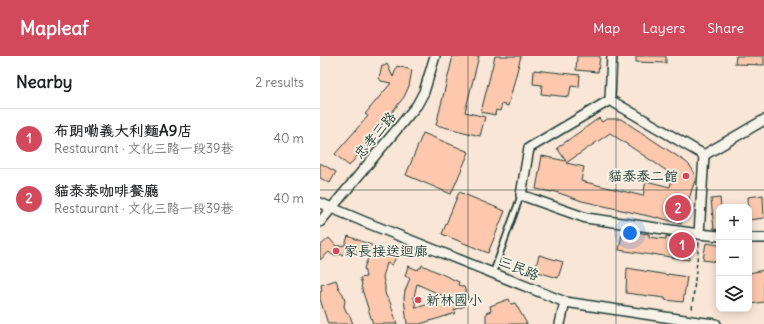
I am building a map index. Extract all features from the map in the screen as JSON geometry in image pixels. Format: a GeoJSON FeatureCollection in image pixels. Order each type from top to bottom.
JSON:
{"type":"FeatureCollection","features":[{"type":"Feature","properties":{"kind":"street","name":"忠孝三路"},"geometry":{"type":"LineString","coordinates":[[320,222],[417,105],[424,92],[435,56]]}},
{"type":"Feature","properties":{"kind":"street"},"geometry":{"type":"LineString","coordinates":[[610,100],[612,56]]}},
{"type":"Feature","properties":{"kind":"street"},"geometry":{"type":"LineString","coordinates":[[610,100],[704,156]]}},
{"type":"Feature","properties":{"kind":"street"},"geometry":{"type":"LineString","coordinates":[[610,100],[529,148],[521,195],[586,218],[716,236]]}},
{"type":"Feature","properties":{"kind":"street"},"geometry":{"type":"LineString","coordinates":[[704,156],[764,120]]}},
{"type":"Feature","properties":{"kind":"street"},"geometry":{"type":"LineString","coordinates":[[699,234],[704,156]]}},
{"type":"Feature","properties":{"kind":"street","name":"三民路"},"geometry":{"type":"LineString","coordinates":[[320,203],[565,302],[716,324]]}},
{"type":"Feature","properties":{"kind":"street"},"geometry":{"type":"LineString","coordinates":[[752,238],[764,238]]}},
{"type":"Feature","properties":{"kind":"street"},"geometry":{"type":"LineString","coordinates":[[560,324],[565,302]]}},
{"type":"Feature","properties":{"kind":"lane"},"geometry":{"type":"LineString","coordinates":[[494,273],[521,195]]}},
{"type":"Feature","properties":{"kind":"path"},"geometry":{"type":"LineString","coordinates":[[692,309],[699,234]]}},
{"type":"Feature","properties":{"kind":"building"},"geometry":{"type":"Polygon","coordinates":[[[453,56],[479,56],[465,112],[485,117],[480,136],[436,125],[453,56]]]}},
{"type":"Feature","properties":{"kind":"building"},"geometry":{"type":"Polygon","coordinates":[[[495,56],[521,56],[508,106],[502,104],[500,111],[496,110],[495,115],[481,112],[495,56]]]}},
{"type":"Feature","properties":{"kind":"building"},"geometry":{"type":"Polygon","coordinates":[[[577,56],[600,56],[598,72],[576,70],[577,56]]]}},
{"type":"Feature","properties":{"kind":"building"},"geometry":{"type":"Polygon","coordinates":[[[636,56],[666,56],[666,63],[636,62],[636,56]]]}},
{"type":"Feature","properties":{"kind":"building"},"geometry":{"type":"Polygon","coordinates":[[[736,56],[764,56],[764,65],[735,64],[736,56]]]}},
{"type":"Feature","properties":{"kind":"building"},"geometry":{"type":"Polygon","coordinates":[[[387,64],[393,77],[397,66],[412,70],[409,86],[404,97],[349,166],[335,154],[368,116],[365,114],[391,83],[381,81],[379,78],[382,66],[387,64]]]}},
{"type":"Feature","properties":{"kind":"building"},"geometry":{"type":"Polygon","coordinates":[[[534,70],[580,75],[579,87],[571,86],[569,97],[541,94],[542,85],[533,84],[534,70]]]}},
{"type":"Feature","properties":{"kind":"building"},"geometry":{"type":"Polygon","coordinates":[[[599,118],[602,122],[607,119],[621,119],[686,162],[694,172],[695,180],[681,224],[657,217],[582,201],[553,191],[536,189],[542,156],[566,161],[557,148],[599,118]],[[610,133],[566,163],[584,167],[581,181],[643,196],[646,181],[670,187],[673,175],[610,133]]]}},
{"type":"Feature","properties":{"kind":"building"},"geometry":{"type":"Polygon","coordinates":[[[423,133],[469,152],[451,194],[406,175],[423,133]]]}},
{"type":"Feature","properties":{"kind":"building"},"geometry":{"type":"Polygon","coordinates":[[[320,163],[336,172],[330,183],[320,178],[320,163]]]}},
{"type":"Feature","properties":{"kind":"building"},"geometry":{"type":"Polygon","coordinates":[[[459,192],[505,211],[488,253],[442,234],[459,192]]]}},
{"type":"Feature","properties":{"kind":"building"},"geometry":{"type":"Polygon","coordinates":[[[763,195],[764,218],[752,220],[752,204],[748,204],[748,197],[763,195]]]}},
{"type":"Feature","properties":{"kind":"building"},"geometry":{"type":"Polygon","coordinates":[[[720,198],[721,204],[716,204],[716,229],[714,229],[711,199],[720,198]]]}},
{"type":"Feature","properties":{"kind":"building"},"geometry":{"type":"Polygon","coordinates":[[[628,231],[649,234],[649,237],[666,239],[666,236],[685,239],[685,242],[692,243],[689,260],[619,250],[622,234],[628,235],[628,231]]]}},
{"type":"Feature","properties":{"kind":"building"},"geometry":{"type":"Polygon","coordinates":[[[348,236],[397,255],[392,265],[387,263],[383,277],[386,296],[390,302],[397,324],[373,324],[361,286],[360,278],[366,277],[364,268],[369,256],[353,250],[351,254],[332,255],[329,252],[320,260],[320,246],[329,238],[336,246],[345,245],[348,236]]]}},
{"type":"Feature","properties":{"kind":"building"},"geometry":{"type":"Polygon","coordinates":[[[706,243],[716,245],[716,262],[703,260],[706,243]]]}},
{"type":"Feature","properties":{"kind":"building"},"geometry":{"type":"Polygon","coordinates":[[[539,255],[563,262],[558,278],[535,271],[539,255]]]}},
{"type":"Feature","properties":{"kind":"building"},"geometry":{"type":"Polygon","coordinates":[[[422,265],[459,282],[458,285],[464,287],[468,298],[465,306],[454,310],[456,313],[420,324],[407,324],[404,298],[410,278],[405,276],[408,266],[418,270],[422,265]],[[417,284],[414,298],[416,308],[448,298],[417,284]]]}},
{"type":"Feature","properties":{"kind":"building"},"geometry":{"type":"Polygon","coordinates":[[[627,268],[687,277],[683,302],[626,293],[627,268]]]}},
{"type":"Feature","properties":{"kind":"building"},"geometry":{"type":"Polygon","coordinates":[[[764,270],[764,302],[752,304],[752,272],[764,270]]]}},
{"type":"Feature","properties":{"kind":"building"},"geometry":{"type":"Polygon","coordinates":[[[336,280],[339,289],[343,294],[345,301],[344,306],[353,324],[328,324],[320,299],[320,292],[322,291],[321,285],[336,280]]]}},
{"type":"Feature","properties":{"kind":"building"},"geometry":{"type":"Polygon","coordinates":[[[509,299],[511,304],[515,303],[527,324],[486,324],[486,313],[491,311],[490,306],[509,299]]]}},
{"type":"Feature","properties":{"kind":"place","name":"貓泰泰二館"},"geometry":{"type":"Point","coordinates":[686,176]}},
{"type":"Feature","properties":{"kind":"place","name":"貓泰泰咖啡餐廳"},"geometry":{"type":"Point","coordinates":[678,208]}},
{"type":"Feature","properties":{"kind":"place","name":"布朗嘞義大利麵A9店"},"geometry":{"type":"Point","coordinates":[682,245]}},
{"type":"Feature","properties":{"kind":"place","name":"家長接送迴廊"},"geometry":{"type":"Point","coordinates":[336,251]}},
{"type":"Feature","properties":{"kind":"place","name":"新林國小"},"geometry":{"type":"Point","coordinates":[418,300]}}]}
